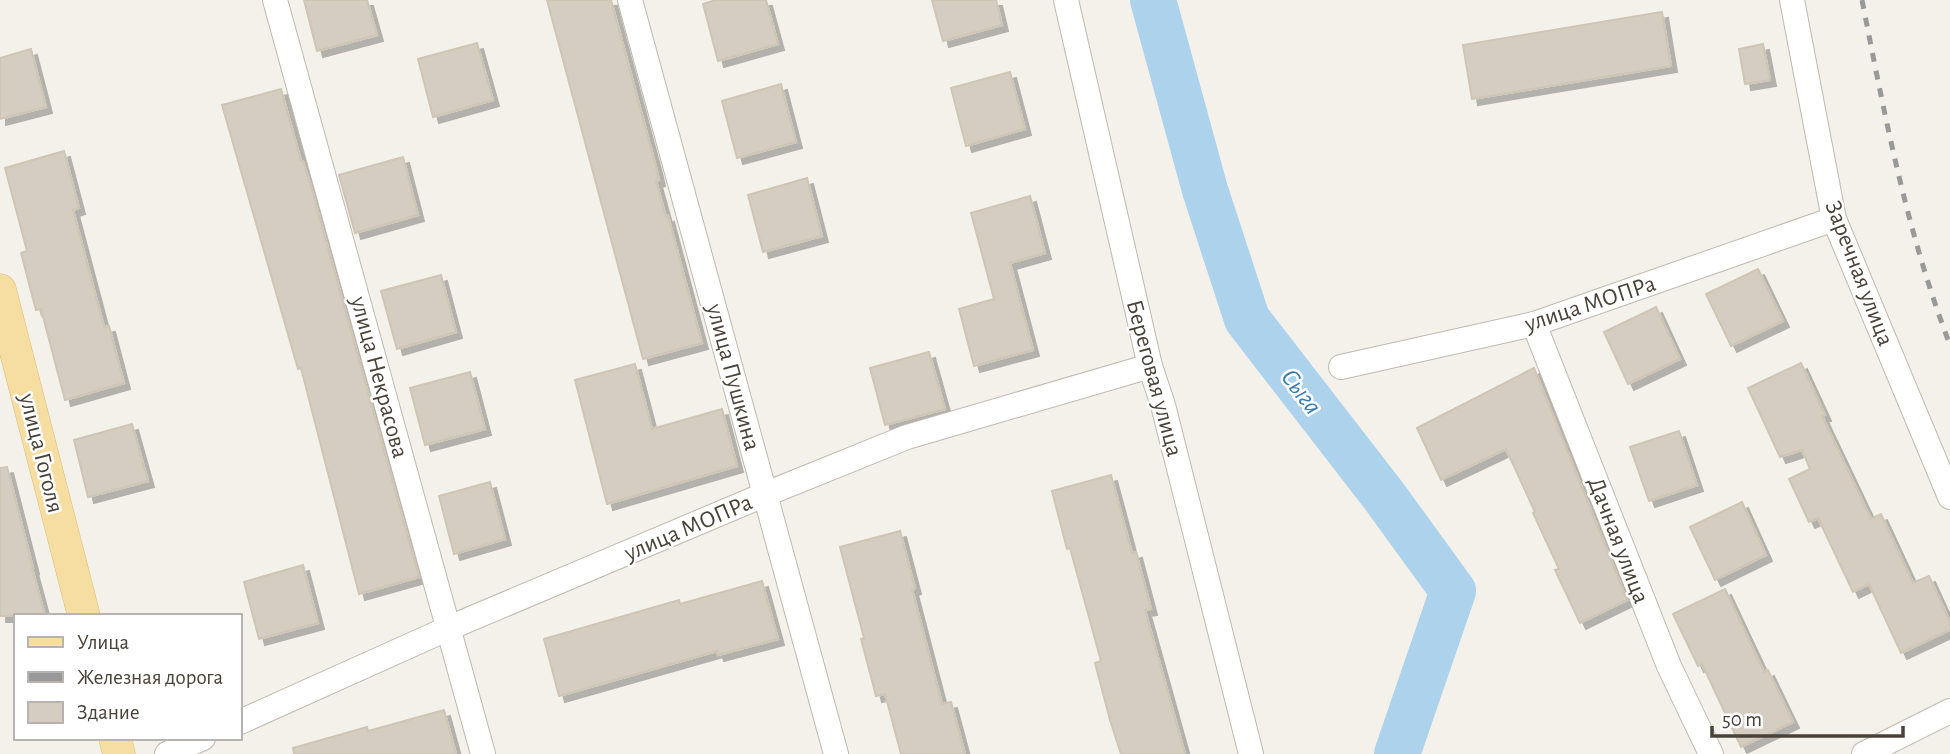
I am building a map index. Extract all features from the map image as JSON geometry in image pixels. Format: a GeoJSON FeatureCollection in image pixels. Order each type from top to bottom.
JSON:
{"type":"FeatureCollection","features":[{"type":"Feature","properties":{"kind":"main road","name":"улица Гоголя"},"geometry":{"type":"LineString","coordinates":[[0,290],[82,614]]}},
{"type":"Feature","properties":{"kind":"street","name":"улица Некрасова"},"geometry":{"type":"LineString","coordinates":[[275,0],[483,754]]}},
{"type":"Feature","properties":{"kind":"street","name":"улица Пушкина"},"geometry":{"type":"LineString","coordinates":[[630,0],[836,754]]}},
{"type":"Feature","properties":{"kind":"street","name":"Береговая улица"},"geometry":{"type":"LineString","coordinates":[[1066,0],[1150,366],[1163,405],[1251,754]]}},
{"type":"Feature","properties":{"kind":"street","name":"Заречная улица"},"geometry":{"type":"LineString","coordinates":[[1792,0],[1834,219],[1950,497]]}},
{"type":"Feature","properties":{"kind":"street","name":"улица МОПРа"},"geometry":{"type":"LineString","coordinates":[[1341,367],[1534,324],[1834,219]]}},
{"type":"Feature","properties":{"kind":"street","name":"Дачная улица"},"geometry":{"type":"LineString","coordinates":[[1534,324],[1669,667],[1711,754]]}},
{"type":"Feature","properties":{"kind":"street","name":"улица МОПРа"},"geometry":{"type":"LineString","coordinates":[[242,721],[449,628],[907,437],[1150,366]]}},
{"type":"Feature","properties":{"kind":"street"},"geometry":{"type":"LineString","coordinates":[[1864,754],[1950,711]]}},
{"type":"Feature","properties":{"kind":"street"},"geometry":{"type":"LineString","coordinates":[[167,754],[198,740]]}},
{"type":"Feature","properties":{"kind":"building"},"geometry":{"type":"Polygon","coordinates":[[[304,0],[367,0],[377,35],[317,51],[304,0]]]}},
{"type":"Feature","properties":{"kind":"building"},"geometry":{"type":"Polygon","coordinates":[[[547,0],[611,0],[656,167],[659,180],[656,181],[702,343],[643,359],[547,0]]]}},
{"type":"Feature","properties":{"kind":"building"},"geometry":{"type":"Polygon","coordinates":[[[716,0],[766,0],[778,44],[718,61],[703,4],[716,0]]]}},
{"type":"Feature","properties":{"kind":"building"},"geometry":{"type":"Polygon","coordinates":[[[932,0],[996,0],[1002,25],[943,41],[932,0]]]}},
{"type":"Feature","properties":{"kind":"building"},"geometry":{"type":"Polygon","coordinates":[[[1662,12],[1671,66],[1472,99],[1463,45],[1662,12]]]}},
{"type":"Feature","properties":{"kind":"building"},"geometry":{"type":"Polygon","coordinates":[[[477,43],[493,100],[433,117],[418,59],[477,43]]]}},
{"type":"Feature","properties":{"kind":"building"},"geometry":{"type":"Polygon","coordinates":[[[1763,44],[1770,80],[1745,84],[1739,49],[1763,44]]]}},
{"type":"Feature","properties":{"kind":"building"},"geometry":{"type":"Polygon","coordinates":[[[31,49],[46,107],[0,119],[0,58],[31,49]]]}},
{"type":"Feature","properties":{"kind":"building"},"geometry":{"type":"Polygon","coordinates":[[[1010,72],[1025,129],[966,146],[951,88],[1010,72]]]}},
{"type":"Feature","properties":{"kind":"building"},"geometry":{"type":"Polygon","coordinates":[[[781,84],[796,142],[737,158],[722,101],[781,84]]]}},
{"type":"Feature","properties":{"kind":"building"},"geometry":{"type":"Polygon","coordinates":[[[281,89],[301,161],[310,183],[419,577],[359,594],[301,368],[298,369],[222,105],[281,89]]]}},
{"type":"Feature","properties":{"kind":"building"},"geometry":{"type":"Polygon","coordinates":[[[64,151],[79,208],[73,210],[104,327],[109,326],[124,383],[65,400],[41,309],[36,310],[21,253],[27,251],[5,168],[64,151]]]}},
{"type":"Feature","properties":{"kind":"building"},"geometry":{"type":"Polygon","coordinates":[[[403,157],[418,215],[355,233],[339,175],[403,157]]]}},
{"type":"Feature","properties":{"kind":"building"},"geometry":{"type":"Polygon","coordinates":[[[807,178],[822,236],[763,252],[748,195],[807,178]]]}},
{"type":"Feature","properties":{"kind":"building"},"geometry":{"type":"Polygon","coordinates":[[[1030,196],[1045,253],[1010,263],[1033,350],[974,366],[959,309],[994,299],[971,213],[1030,196]]]}},
{"type":"Feature","properties":{"kind":"building"},"geometry":{"type":"Polygon","coordinates":[[[1758,269],[1783,321],[1731,346],[1706,294],[1758,269]]]}},
{"type":"Feature","properties":{"kind":"building"},"geometry":{"type":"Polygon","coordinates":[[[441,275],[456,332],[397,349],[381,291],[441,275]]]}},
{"type":"Feature","properties":{"kind":"building"},"geometry":{"type":"Polygon","coordinates":[[[1656,307],[1680,359],[1628,384],[1604,332],[1656,307]]]}},
{"type":"Feature","properties":{"kind":"building"},"geometry":{"type":"Polygon","coordinates":[[[929,352],[945,409],[885,425],[870,368],[929,352]]]}},
{"type":"Feature","properties":{"kind":"building"},"geometry":{"type":"Polygon","coordinates":[[[1801,363],[1825,415],[1822,416],[1871,519],[1881,514],[1913,583],[1929,576],[1950,622],[1950,630],[1901,653],[1869,584],[1853,592],[1818,518],[1809,522],[1789,479],[1810,469],[1802,450],[1780,457],[1748,388],[1801,363]]]}},
{"type":"Feature","properties":{"kind":"building"},"geometry":{"type":"Polygon","coordinates":[[[635,364],[652,429],[722,409],[737,466],[607,504],[575,380],[635,364]]]}},
{"type":"Feature","properties":{"kind":"building"},"geometry":{"type":"Polygon","coordinates":[[[1534,368],[1627,600],[1580,623],[1555,570],[1559,569],[1506,449],[1441,480],[1417,428],[1534,368]]]}},
{"type":"Feature","properties":{"kind":"building"},"geometry":{"type":"Polygon","coordinates":[[[470,372],[485,429],[425,445],[410,388],[470,372]]]}},
{"type":"Feature","properties":{"kind":"building"},"geometry":{"type":"Polygon","coordinates":[[[132,424],[148,481],[88,497],[74,440],[132,424]]]}},
{"type":"Feature","properties":{"kind":"building"},"geometry":{"type":"Polygon","coordinates":[[[1679,431],[1697,485],[1649,501],[1630,447],[1679,431]]]}},
{"type":"Feature","properties":{"kind":"building"},"geometry":{"type":"Polygon","coordinates":[[[7,467],[44,614],[0,616],[0,468],[7,467]]]}},
{"type":"Feature","properties":{"kind":"building"},"geometry":{"type":"Polygon","coordinates":[[[1111,475],[1132,553],[1136,552],[1151,609],[1145,610],[1185,754],[1121,754],[1110,720],[1095,663],[1101,661],[1052,491],[1111,475]]]}},
{"type":"Feature","properties":{"kind":"building"},"geometry":{"type":"Polygon","coordinates":[[[490,482],[505,539],[454,554],[439,496],[490,482]]]}},
{"type":"Feature","properties":{"kind":"building"},"geometry":{"type":"Polygon","coordinates":[[[1742,502],[1766,555],[1715,580],[1690,527],[1742,502]]]}},
{"type":"Feature","properties":{"kind":"building"},"geometry":{"type":"Polygon","coordinates":[[[900,531],[942,704],[951,702],[965,754],[901,754],[885,694],[876,696],[840,547],[900,531]]]}},
{"type":"Feature","properties":{"kind":"building"},"geometry":{"type":"Polygon","coordinates":[[[303,565],[318,623],[259,639],[244,582],[303,565]]]}},
{"type":"Feature","properties":{"kind":"building"},"geometry":{"type":"Polygon","coordinates":[[[762,581],[778,639],[718,655],[717,651],[559,696],[544,639],[679,600],[680,604],[762,581]]]}},
{"type":"Feature","properties":{"kind":"building"},"geometry":{"type":"Polygon","coordinates":[[[1725,589],[1764,672],[1768,670],[1793,722],[1741,747],[1702,664],[1698,666],[1673,614],[1725,589]]]}},
{"type":"Feature","properties":{"kind":"building"},"geometry":{"type":"Polygon","coordinates":[[[444,710],[456,754],[294,754],[293,748],[367,727],[368,731],[444,710]]]}},
{"type":"Feature","properties":{"kind":"waterway","name":"Сыга"},"geometry":{"type":"LineString","coordinates":[[1153,0],[1205,190],[1247,319],[1384,496],[1453,591],[1397,754]]}},
{"type":"Feature","properties":{"kind":"railway"},"geometry":{"type":"LineString","coordinates":[[1862,0],[1909,217],[1950,345]]}}]}
